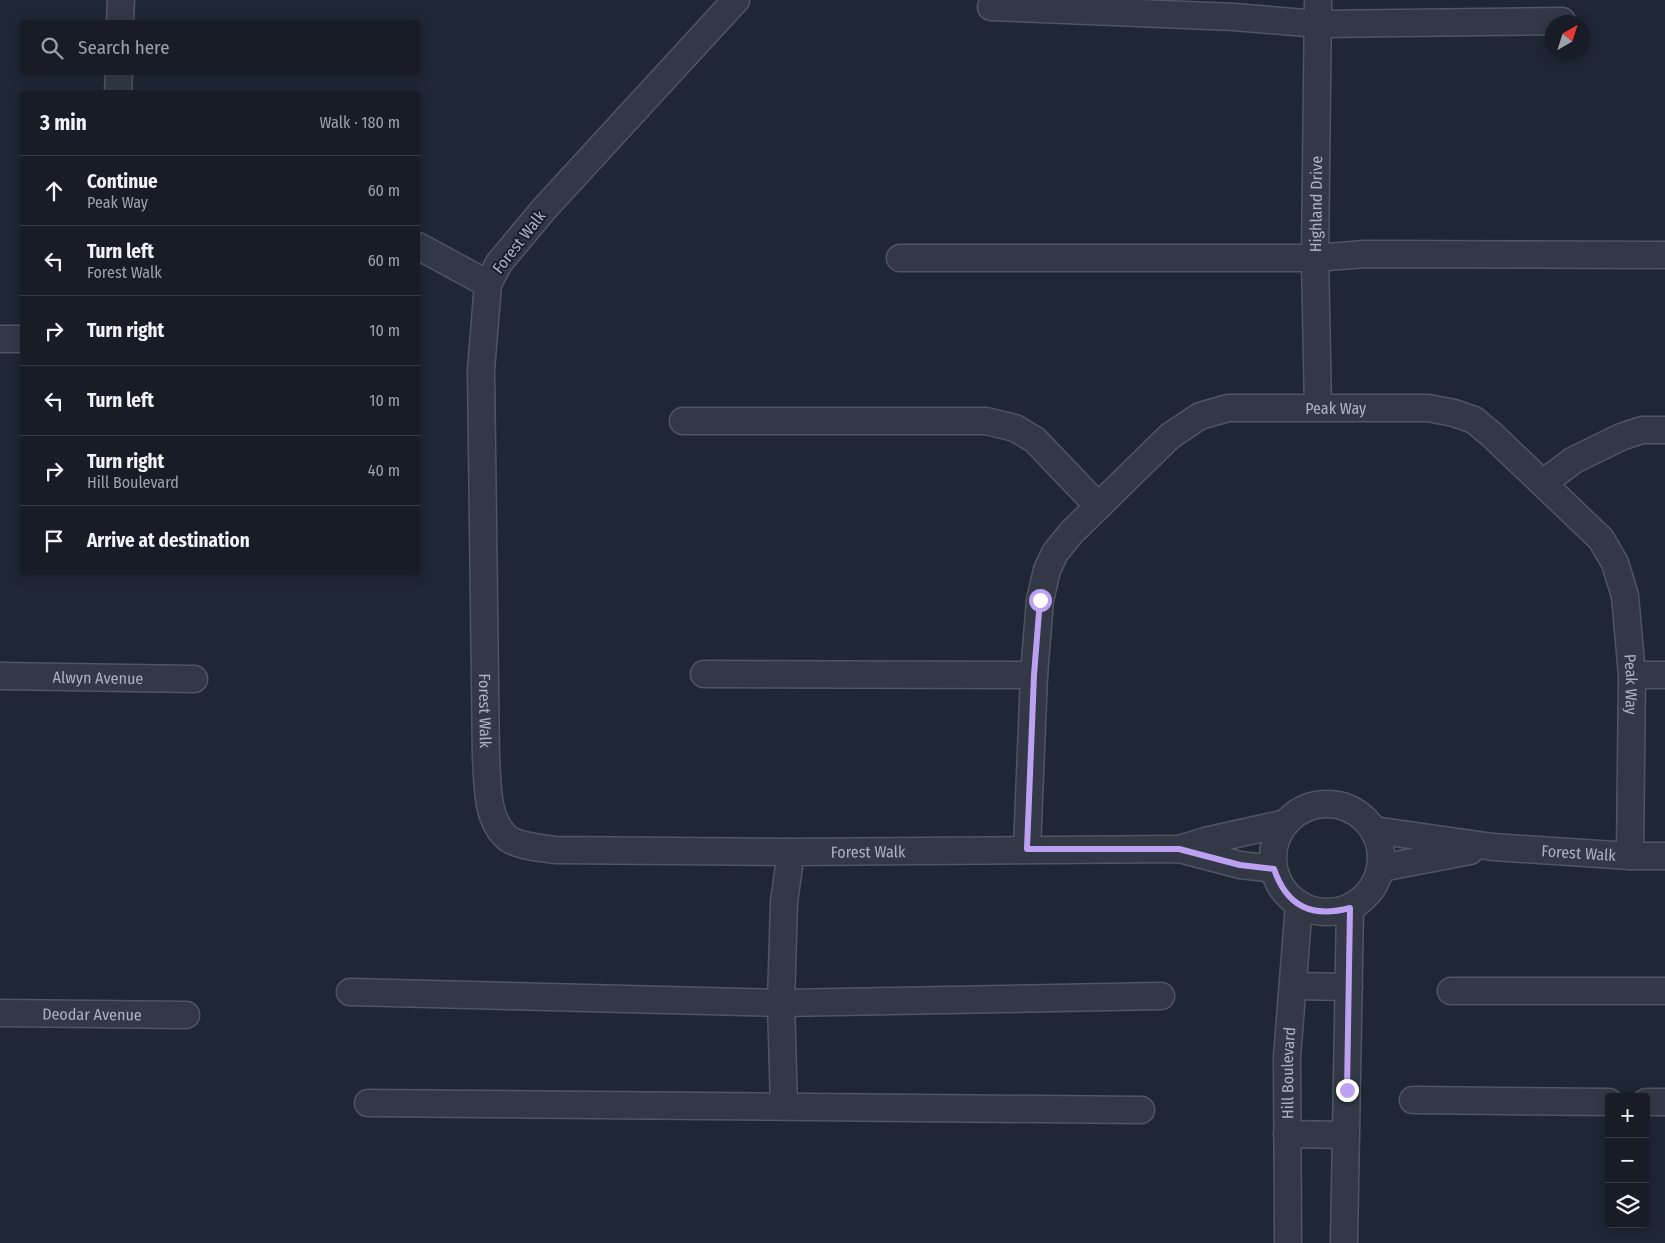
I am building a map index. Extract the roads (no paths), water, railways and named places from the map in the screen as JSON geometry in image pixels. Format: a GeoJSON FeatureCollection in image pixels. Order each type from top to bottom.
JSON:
{"type":"FeatureCollection","features":[{"type":"Feature","properties":{"kind":"street"},"geometry":{"type":"LineString","coordinates":[[120,20],[121,0]]}},
{"type":"Feature","properties":{"kind":"street","name":"Forest Walk"},"geometry":{"type":"LineString","coordinates":[[736,0],[538,216],[499,263],[488,284],[481,370],[486,759],[492,817],[507,837],[523,844],[555,850],[791,852],[1179,849],[1240,865],[1274,869]]}},
{"type":"Feature","properties":{"kind":"street"},"geometry":{"type":"LineString","coordinates":[[991,7],[1224,17],[1318,12],[1545,20]]}},
{"type":"Feature","properties":{"kind":"street","name":"Highland Drive"},"geometry":{"type":"LineString","coordinates":[[1318,12],[1315,258],[1318,408]]}},
{"type":"Feature","properties":{"kind":"street"},"geometry":{"type":"LineString","coordinates":[[118,90],[119,75]]}},
{"type":"Feature","properties":{"kind":"street"},"geometry":{"type":"LineString","coordinates":[[420,247],[488,284]]}},
{"type":"Feature","properties":{"kind":"street"},"geometry":{"type":"LineString","coordinates":[[900,258],[1315,258],[1365,254],[1665,255]]}},
{"type":"Feature","properties":{"kind":"street"},"geometry":{"type":"LineString","coordinates":[[0,339],[20,339]]}},
{"type":"Feature","properties":{"kind":"street","name":"Peak Way"},"geometry":{"type":"LineString","coordinates":[[1027,849],[1034,675],[1040,600],[1046,570],[1055,554],[1071,533],[1170,436],[1200,416],[1228,408],[1428,408],[1454,413],[1474,420],[1601,540],[1615,563],[1625,596],[1632,675],[1630,856]]}},
{"type":"Feature","properties":{"kind":"street"},"geometry":{"type":"LineString","coordinates":[[683,421],[986,421],[1015,428],[1035,440],[1098,506]]}},
{"type":"Feature","properties":{"kind":"street"},"geometry":{"type":"LineString","coordinates":[[1542,483],[1574,460],[1621,437],[1642,430],[1665,430]]}},
{"type":"Feature","properties":{"kind":"street"},"geometry":{"type":"LineString","coordinates":[[704,674],[1034,675]]}},
{"type":"Feature","properties":{"kind":"street"},"geometry":{"type":"LineString","coordinates":[[1632,675],[1665,675]]}},
{"type":"Feature","properties":{"kind":"street","name":"Alwyn Avenue"},"geometry":{"type":"LineString","coordinates":[[0,676],[194,678]]}},
{"type":"Feature","properties":{"kind":"street"},"geometry":{"type":"LineString","coordinates":[[1332,804],[1348,808],[1363,817],[1374,830],[1381,848],[1381,868],[1375,884],[1365,898],[1350,908],[1324,912],[1315,911],[1299,904],[1288,895],[1279,883],[1274,869],[1273,853],[1277,837],[1286,823],[1298,812],[1314,805],[1332,804]]}},
{"type":"Feature","properties":{"kind":"street","name":"Forest Walk"},"geometry":{"type":"LineString","coordinates":[[1179,849],[1205,841],[1286,823]]}},
{"type":"Feature","properties":{"kind":"street","name":"Forest Walk"},"geometry":{"type":"LineString","coordinates":[[1374,830],[1493,847],[1630,856],[1665,856]]}},
{"type":"Feature","properties":{"kind":"street","name":"Forest Walk"},"geometry":{"type":"LineString","coordinates":[[1381,868],[1493,847]]}},
{"type":"Feature","properties":{"kind":"street"},"geometry":{"type":"LineString","coordinates":[[784,1106],[781,1002],[784,902],[791,852]]}},
{"type":"Feature","properties":{"kind":"street","name":"Hill Boulevard"},"geometry":{"type":"LineString","coordinates":[[1288,1243],[1287,1057],[1299,904]]}},
{"type":"Feature","properties":{"kind":"street"},"geometry":{"type":"LineString","coordinates":[[1344,1243],[1350,908]]}},
{"type":"Feature","properties":{"kind":"street"},"geometry":{"type":"LineString","coordinates":[[1292,986],[1349,987]]}},
{"type":"Feature","properties":{"kind":"street"},"geometry":{"type":"LineString","coordinates":[[1452,990],[1665,991]]}},
{"type":"Feature","properties":{"kind":"street"},"geometry":{"type":"LineString","coordinates":[[350,992],[781,1002],[1161,996]]}},
{"type":"Feature","properties":{"kind":"street","name":"Deodar Avenue"},"geometry":{"type":"LineString","coordinates":[[0,1013],[186,1015]]}},
{"type":"Feature","properties":{"kind":"street"},"geometry":{"type":"LineString","coordinates":[[1413,1100],[1605,1102]]}},
{"type":"Feature","properties":{"kind":"street"},"geometry":{"type":"LineString","coordinates":[[1650,1102],[1665,1102]]}},
{"type":"Feature","properties":{"kind":"street"},"geometry":{"type":"LineString","coordinates":[[368,1103],[1141,1110]]}},
{"type":"Feature","properties":{"kind":"street"},"geometry":{"type":"LineString","coordinates":[[1287,1134],[1346,1135]]}}]}
